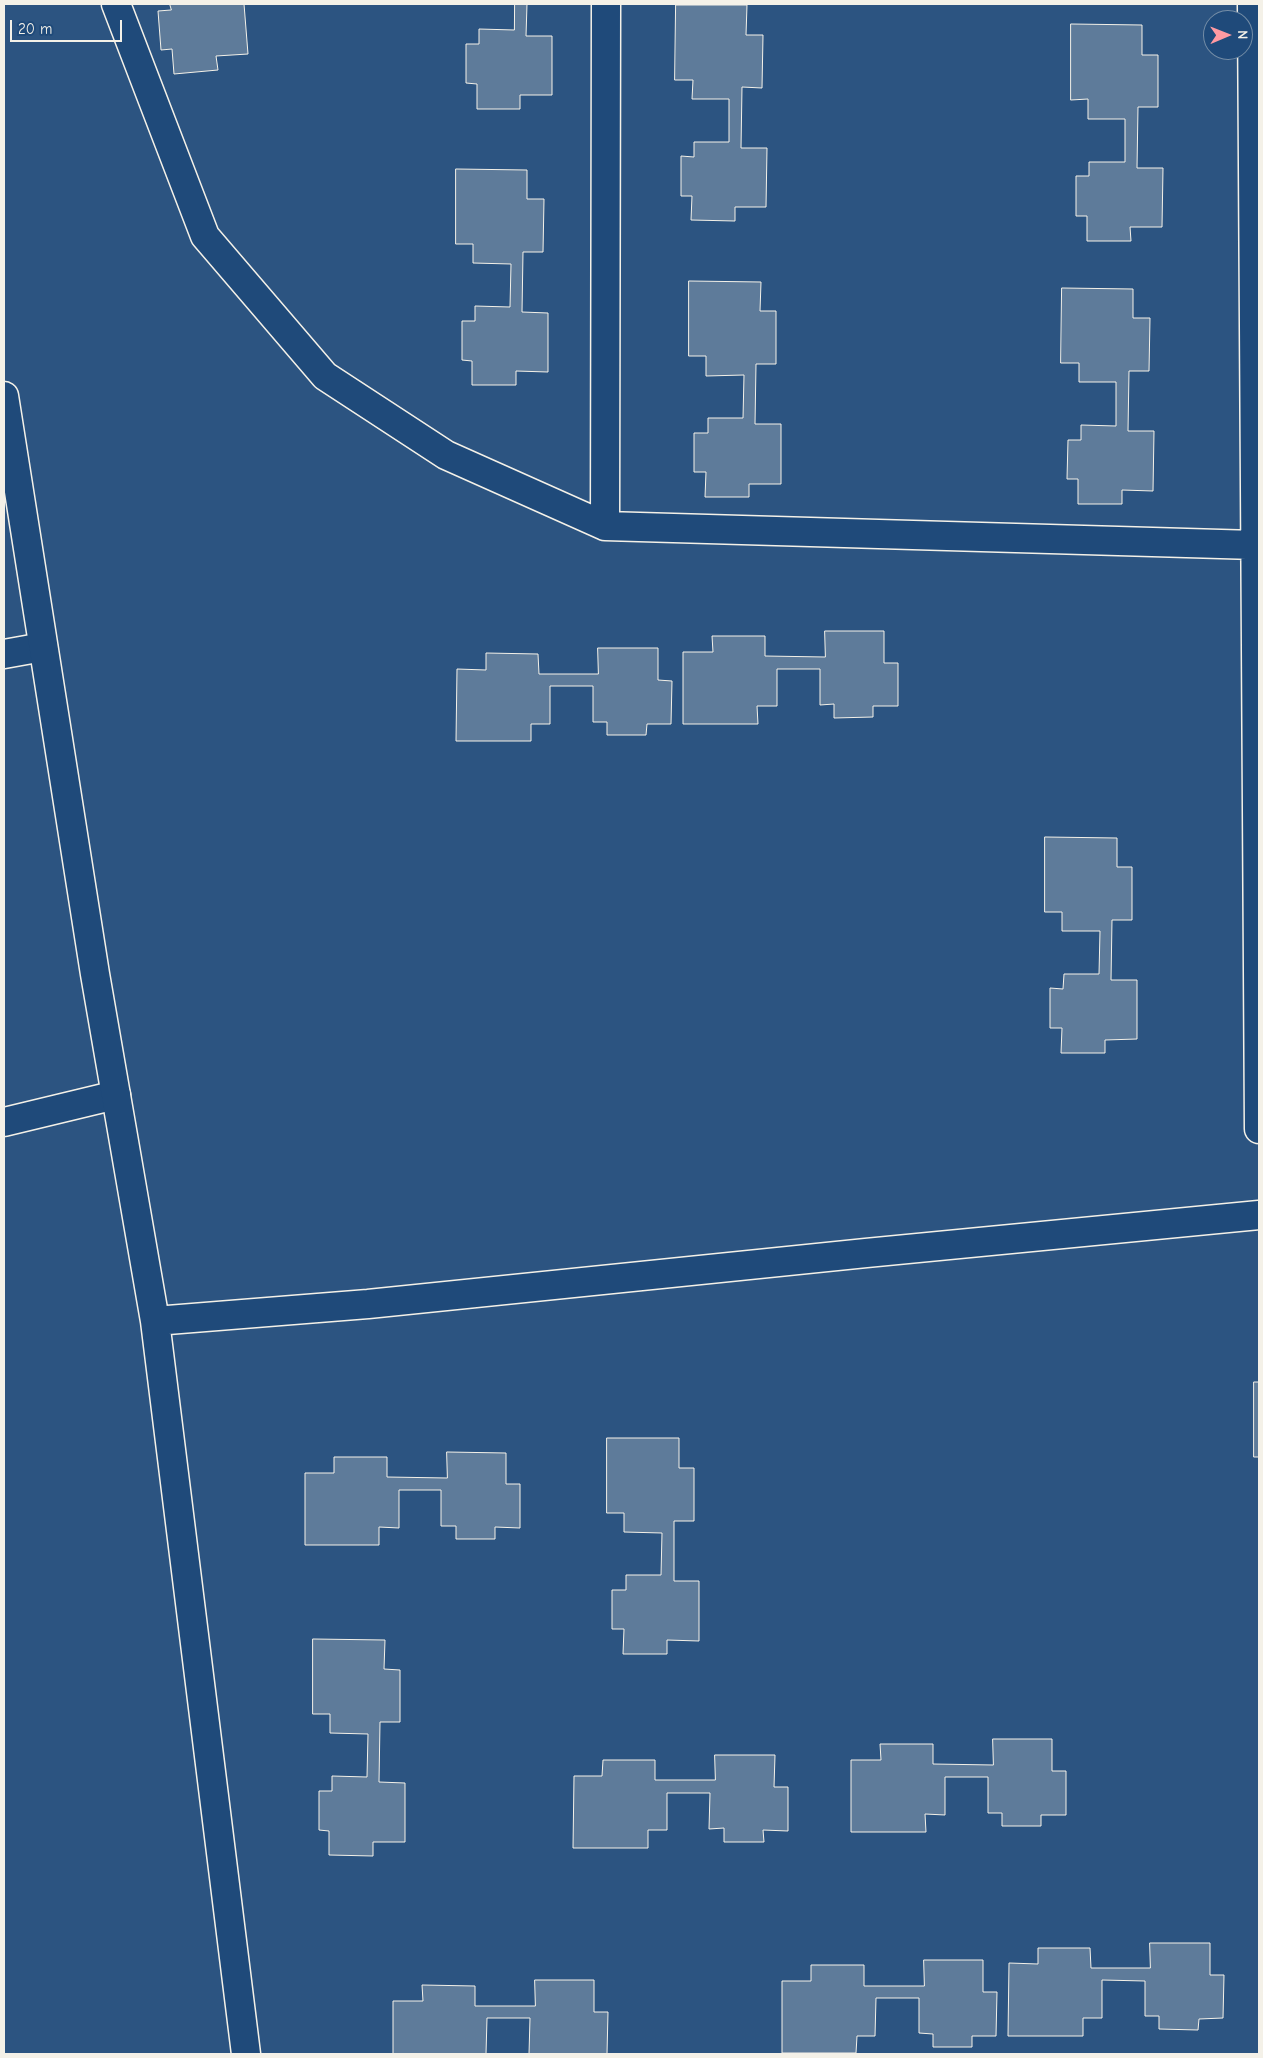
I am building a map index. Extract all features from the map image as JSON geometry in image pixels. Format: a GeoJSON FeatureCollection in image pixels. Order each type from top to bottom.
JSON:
{"type":"FeatureCollection","features":[{"type":"Feature","properties":{"kind":"street"},"geometry":{"type":"LineString","coordinates":[[116,4],[205,236],[325,376],[446,455],[605,526],[1255,545]]}},
{"type":"Feature","properties":{"kind":"street"},"geometry":{"type":"LineString","coordinates":[[605,526],[606,4]]}},
{"type":"Feature","properties":{"kind":"street"},"geometry":{"type":"LineString","coordinates":[[1252,4],[1257,328],[1255,545],[1259,1129]]}},
{"type":"Feature","properties":{"kind":"street"},"geometry":{"type":"LineString","coordinates":[[4,396],[95,974],[155,1321],[246,2054]]}},
{"type":"Feature","properties":{"kind":"street"},"geometry":{"type":"LineString","coordinates":[[4,654],[43,647]]}},
{"type":"Feature","properties":{"kind":"street"},"geometry":{"type":"LineString","coordinates":[[4,1122],[116,1095]]}},
{"type":"Feature","properties":{"kind":"street"},"geometry":{"type":"LineString","coordinates":[[155,1321],[368,1304],[1259,1214]]}},
{"type":"Feature","properties":{"kind":"building"},"geometry":{"type":"Polygon","coordinates":[[[170,4],[244,4],[248,54],[216,56],[218,70],[174,74],[172,49],[161,50],[158,11],[171,10],[170,4]]]}},
{"type":"Feature","properties":{"kind":"building"},"geometry":{"type":"Polygon","coordinates":[[[515,4],[527,4],[526,36],[552,36],[552,95],[520,95],[520,109],[477,109],[477,84],[466,83],[466,44],[479,44],[479,29],[514,30],[515,4]]]}},
{"type":"Feature","properties":{"kind":"building"},"geometry":{"type":"Polygon","coordinates":[[[676,5],[747,5],[746,35],[763,35],[762,88],[742,87],[741,148],[767,148],[766,207],[735,207],[735,221],[691,220],[692,196],[681,196],[681,156],[694,157],[694,142],[729,142],[729,99],[692,99],[693,80],[675,80],[676,5]]]}},
{"type":"Feature","properties":{"kind":"building"},"geometry":{"type":"Polygon","coordinates":[[[1071,24],[1142,25],[1142,55],[1158,55],[1158,107],[1138,107],[1137,168],[1163,168],[1162,227],[1130,227],[1131,241],[1087,241],[1087,216],[1076,216],[1076,176],[1089,176],[1089,162],[1125,162],[1125,119],[1088,119],[1088,99],[1071,100],[1071,24]]]}},
{"type":"Feature","properties":{"kind":"building"},"geometry":{"type":"Polygon","coordinates":[[[456,169],[527,170],[527,199],[544,199],[543,252],[523,252],[522,312],[548,313],[548,372],[516,371],[516,385],[472,385],[472,361],[462,360],[462,321],[475,321],[475,306],[510,307],[511,264],[473,263],[473,244],[456,244],[456,169]]]}},
{"type":"Feature","properties":{"kind":"building"},"geometry":{"type":"Polygon","coordinates":[[[689,281],[761,282],[760,311],[776,311],[776,364],[756,364],[755,424],[781,424],[781,484],[749,484],[749,497],[705,497],[706,472],[694,472],[694,433],[708,433],[708,418],[743,418],[744,375],[706,376],[706,356],[689,356],[689,281]]]}},
{"type":"Feature","properties":{"kind":"building"},"geometry":{"type":"Polygon","coordinates":[[[1062,288],[1133,289],[1133,318],[1150,318],[1149,371],[1129,371],[1128,431],[1154,431],[1153,491],[1122,490],[1122,504],[1078,504],[1078,479],[1067,479],[1068,440],[1081,440],[1081,425],[1116,426],[1116,382],[1079,382],[1079,363],[1061,363],[1062,288]]]}},
{"type":"Feature","properties":{"kind":"building"},"geometry":{"type":"Polygon","coordinates":[[[825,631],[884,631],[884,663],[898,663],[898,706],[873,706],[873,717],[834,718],[834,704],[820,705],[820,669],[777,669],[777,706],[757,706],[758,724],[683,724],[683,652],[713,652],[712,636],[765,636],[765,656],[825,657],[825,631]]]}},
{"type":"Feature","properties":{"kind":"building"},"geometry":{"type":"Polygon","coordinates":[[[598,648],[658,648],[658,680],[672,681],[671,724],[647,724],[646,735],[607,735],[607,722],[593,722],[593,686],[550,686],[550,724],[531,724],[531,741],[456,741],[457,669],[486,670],[486,653],[538,654],[539,674],[598,674],[598,648]]]}},
{"type":"Feature","properties":{"kind":"building"},"geometry":{"type":"Polygon","coordinates":[[[1045,837],[1117,838],[1117,867],[1132,867],[1132,920],[1112,920],[1111,980],[1137,980],[1137,1039],[1105,1040],[1105,1053],[1061,1053],[1062,1028],[1050,1028],[1050,988],[1063,989],[1064,974],[1099,974],[1100,931],[1062,931],[1062,912],[1045,912],[1045,837]]]}},
{"type":"Feature","properties":{"kind":"building"},"geometry":{"type":"Polygon","coordinates":[[[1254,1382],[1259,1382],[1259,1457],[1254,1457],[1254,1382]]]}},
{"type":"Feature","properties":{"kind":"building"},"geometry":{"type":"Polygon","coordinates":[[[607,1438],[679,1438],[679,1468],[694,1468],[694,1521],[674,1521],[674,1581],[699,1581],[699,1641],[667,1640],[667,1654],[623,1654],[624,1629],[612,1629],[612,1590],[626,1590],[626,1575],[661,1575],[662,1533],[624,1532],[624,1513],[607,1513],[607,1438]]]}},
{"type":"Feature","properties":{"kind":"building"},"geometry":{"type":"Polygon","coordinates":[[[447,1452],[506,1453],[506,1484],[520,1484],[520,1528],[495,1527],[495,1539],[456,1539],[456,1526],[441,1526],[441,1490],[399,1490],[399,1528],[379,1527],[379,1545],[305,1545],[305,1473],[334,1473],[334,1457],[387,1457],[387,1477],[447,1478],[447,1452]]]}},
{"type":"Feature","properties":{"kind":"building"},"geometry":{"type":"Polygon","coordinates":[[[313,1639],[385,1640],[384,1669],[400,1670],[400,1722],[380,1722],[379,1782],[405,1783],[405,1842],[373,1842],[373,1856],[329,1855],[329,1831],[319,1830],[319,1791],[332,1791],[332,1776],[367,1777],[368,1734],[330,1733],[330,1714],[313,1714],[313,1639]]]}},
{"type":"Feature","properties":{"kind":"building"},"geometry":{"type":"Polygon","coordinates":[[[993,1739],[1052,1739],[1052,1771],[1066,1771],[1066,1815],[1041,1815],[1041,1826],[1002,1826],[1002,1813],[988,1813],[988,1777],[945,1777],[945,1815],[925,1814],[926,1832],[851,1832],[851,1760],[881,1760],[880,1744],[933,1744],[933,1764],[993,1765],[993,1739]]]}},
{"type":"Feature","properties":{"kind":"building"},"geometry":{"type":"Polygon","coordinates":[[[715,1755],[775,1755],[774,1787],[788,1787],[788,1831],[763,1830],[764,1842],[724,1842],[724,1828],[709,1829],[710,1793],[667,1793],[667,1830],[648,1830],[648,1848],[573,1848],[574,1776],[602,1776],[603,1760],[655,1760],[655,1780],[715,1780],[715,1755]]]}},
{"type":"Feature","properties":{"kind":"building"},"geometry":{"type":"Polygon","coordinates":[[[1150,1943],[1210,1943],[1210,1975],[1224,1975],[1223,2018],[1199,2019],[1198,2030],[1159,2029],[1159,2016],[1145,2016],[1145,1981],[1102,1980],[1102,2018],[1083,2018],[1083,2036],[1008,2036],[1009,1963],[1038,1964],[1038,1948],[1090,1948],[1091,1968],[1150,1968],[1150,1943]]]}},
{"type":"Feature","properties":{"kind":"building"},"geometry":{"type":"Polygon","coordinates":[[[924,1960],[983,1960],[983,1992],[997,1992],[996,2036],[972,2036],[972,2047],[933,2047],[933,2034],[919,2033],[919,1998],[876,1998],[875,2036],[857,2036],[856,2053],[782,2053],[782,1981],[811,1981],[811,1965],[864,1965],[864,1986],[924,1986],[924,1960]]]}},
{"type":"Feature","properties":{"kind":"building"},"geometry":{"type":"Polygon","coordinates":[[[535,1980],[594,1980],[594,2012],[608,2012],[607,2054],[529,2054],[530,2018],[487,2018],[486,2054],[393,2054],[393,2001],[423,2001],[422,1985],[475,1986],[475,2006],[535,2006],[535,1980]]]}}]}
